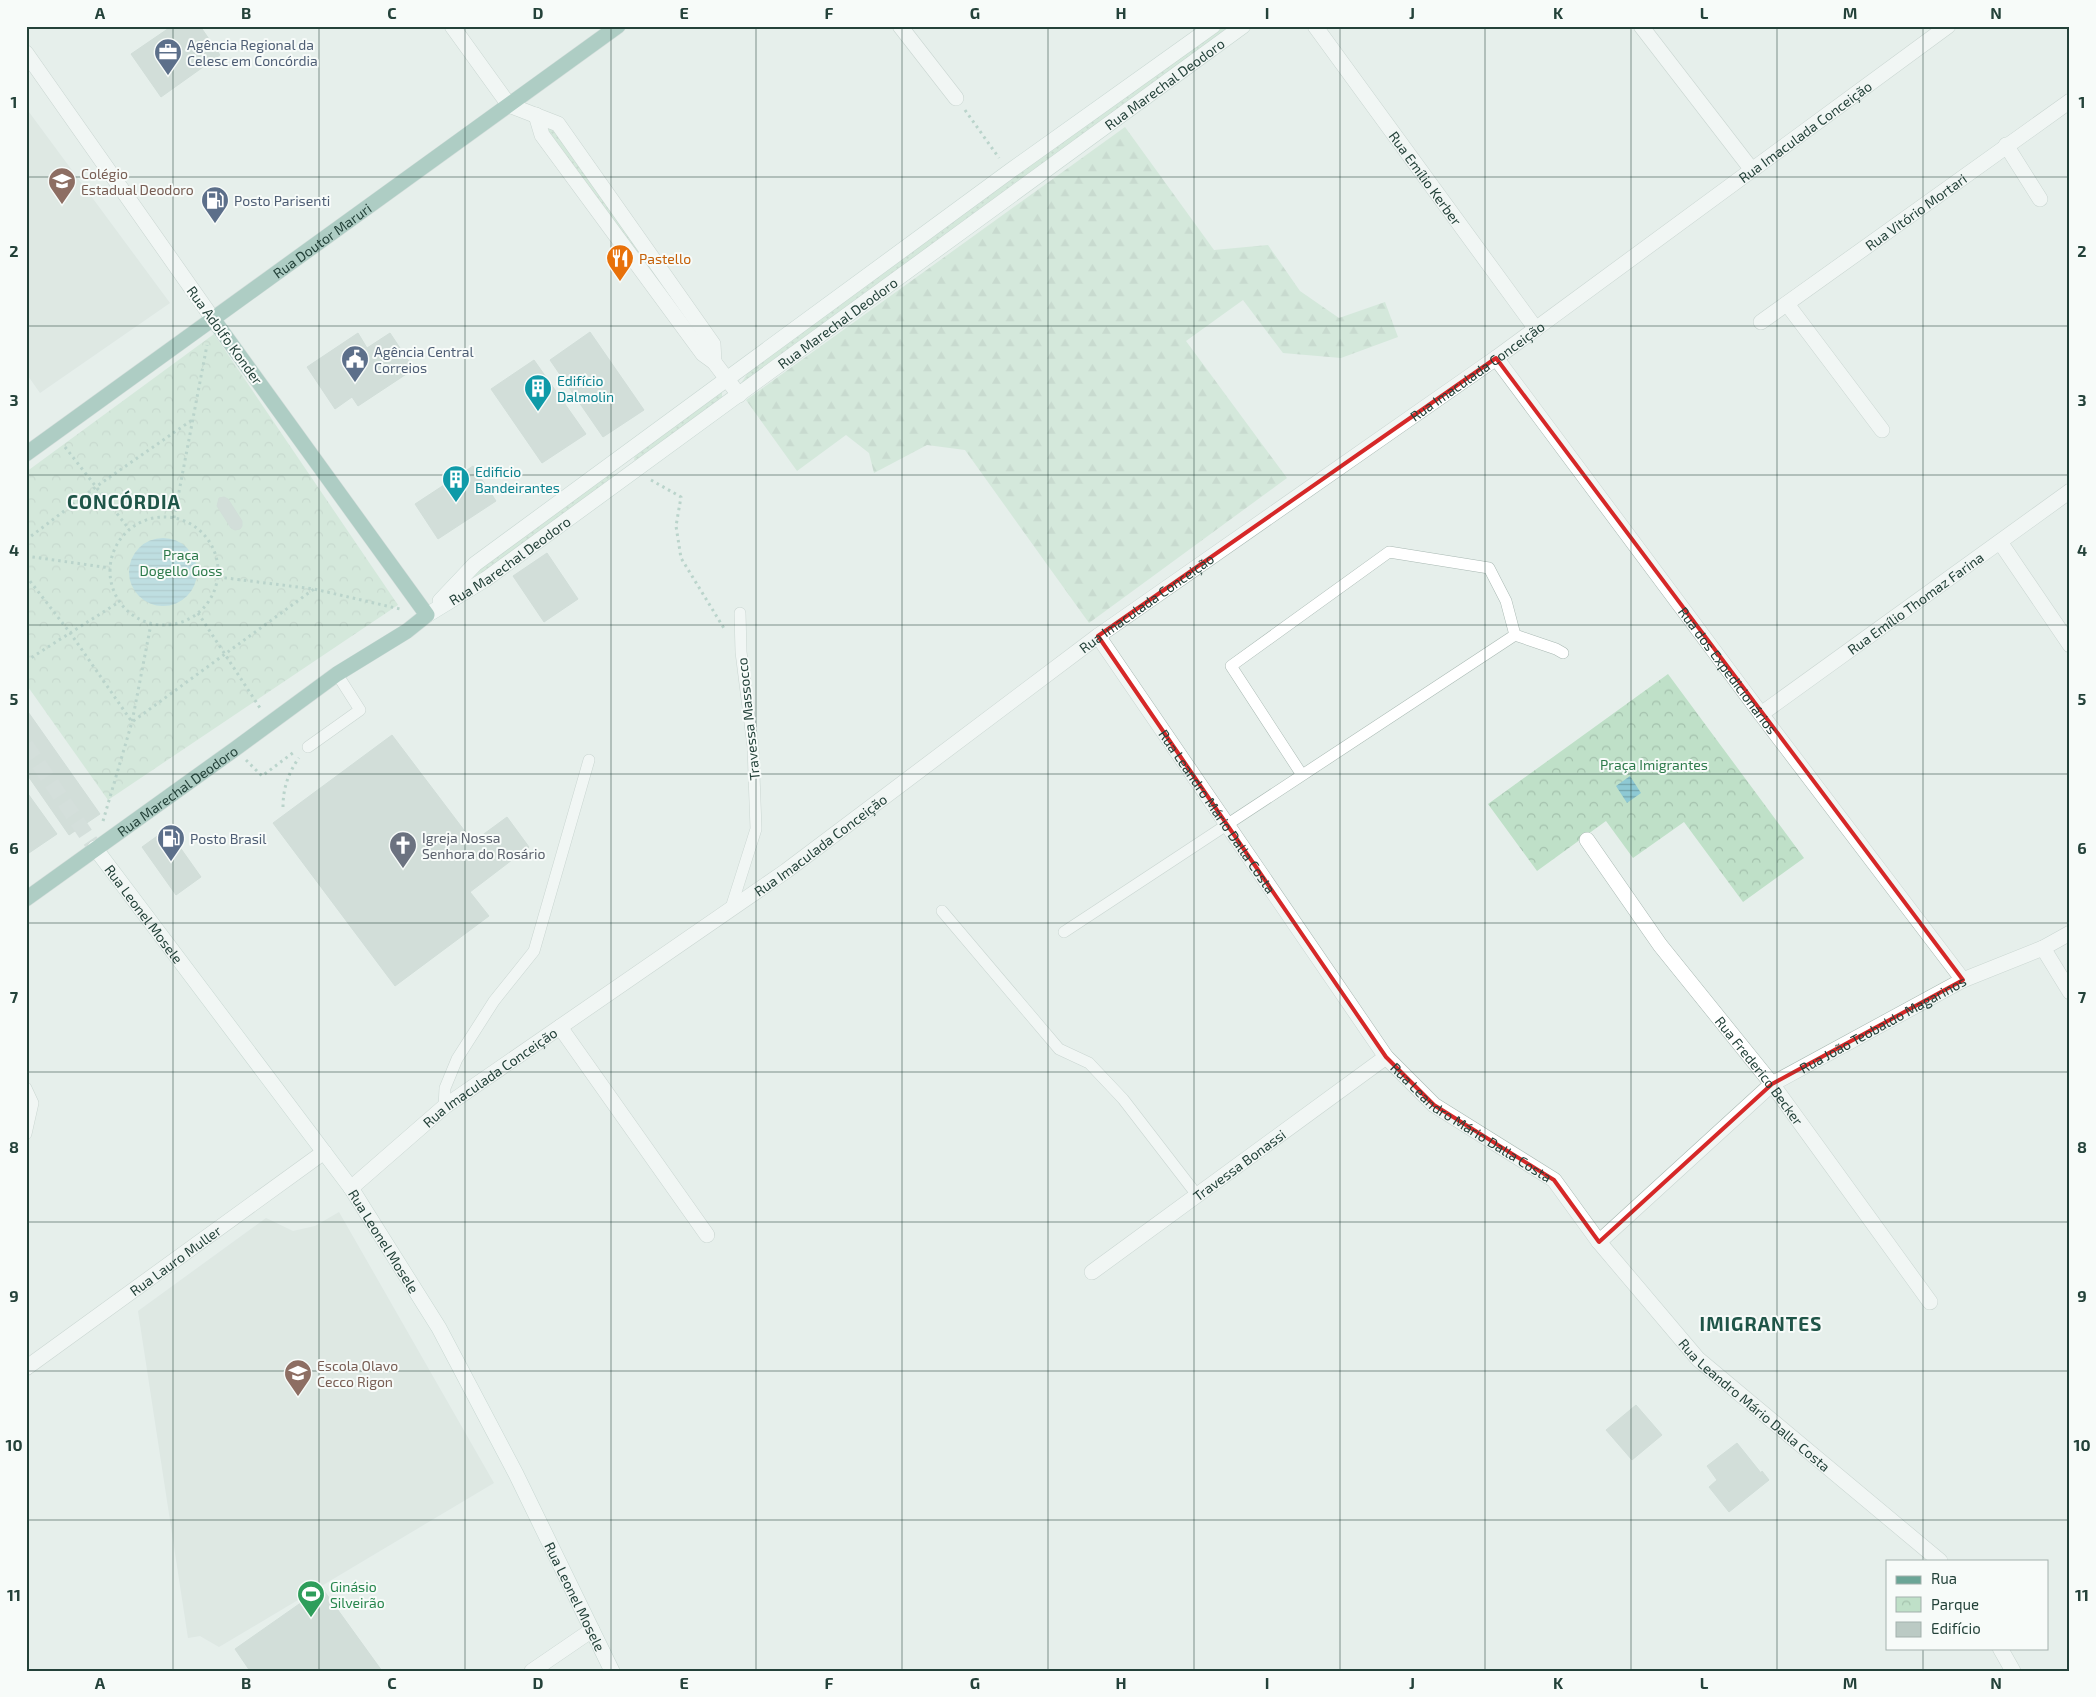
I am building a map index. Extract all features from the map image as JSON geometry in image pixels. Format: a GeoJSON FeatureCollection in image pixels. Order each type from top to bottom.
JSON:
{"type":"FeatureCollection","features":[{"type":"Feature","properties":{"kind":"main road","name":"Rua Doutor Maruri"},"geometry":{"type":"LineString","coordinates":[[26,454],[618,26]]}},
{"type":"Feature","properties":{"kind":"main road","name":"Rua Adolfo Konder"},"geometry":{"type":"LineString","coordinates":[[213,319],[427,615]]}},
{"type":"Feature","properties":{"kind":"main road","name":"Rua Marechal Deodoro"},"geometry":{"type":"LineString","coordinates":[[26,899],[235,750],[337,674],[407,631],[427,615]]}},
{"type":"Feature","properties":{"kind":"street"},"geometry":{"type":"LineString","coordinates":[[452,26],[509,105],[536,115],[542,135],[703,354],[714,362],[738,395]]}},
{"type":"Feature","properties":{"kind":"street"},"geometry":{"type":"LineString","coordinates":[[900,26],[956,98]]}},
{"type":"Feature","properties":{"kind":"street","name":"Rua Marechal Deodoro"},"geometry":{"type":"LineString","coordinates":[[427,615],[475,564],[1010,172],[1213,26]]}},
{"type":"Feature","properties":{"kind":"street","name":"Rua Marechal Deodoro"},"geometry":{"type":"LineString","coordinates":[[427,615],[486,579],[1243,26]]}},
{"type":"Feature","properties":{"kind":"street","name":"Rua Emílio Kerber"},"geometry":{"type":"LineString","coordinates":[[1315,26],[1536,328]]}},
{"type":"Feature","properties":{"kind":"street"},"geometry":{"type":"LineString","coordinates":[[1641,26],[1752,170]]}},
{"type":"Feature","properties":{"kind":"street","name":"Rua Imaculada Conceição"},"geometry":{"type":"LineString","coordinates":[[351,1188],[444,1107],[730,911],[1098,636],[1496,358],[1948,26]]}},
{"type":"Feature","properties":{"kind":"street","name":"Rua Adolfo Konder"},"geometry":{"type":"LineString","coordinates":[[26,53],[213,319]]}},
{"type":"Feature","properties":{"kind":"street","name":"Rua Vitório Mortari"},"geometry":{"type":"LineString","coordinates":[[1762,322],[2070,101]]}},
{"type":"Feature","properties":{"kind":"street"},"geometry":{"type":"LineString","coordinates":[[2006,146],[2040,199]]}},
{"type":"Feature","properties":{"kind":"street"},"geometry":{"type":"LineString","coordinates":[[1787,304],[1882,430]]}},
{"type":"Feature","properties":{"kind":"street","name":"Rua dos Expedicionários"},"geometry":{"type":"LineString","coordinates":[[1496,358],[1963,980]]}},
{"type":"Feature","properties":{"kind":"street","name":"Rua Emílio Thomaz Farina"},"geometry":{"type":"LineString","coordinates":[[1762,714],[2070,491]]}},
{"type":"Feature","properties":{"kind":"street"},"geometry":{"type":"LineString","coordinates":[[2000,542],[2070,645]]}},
{"type":"Feature","properties":{"kind":"street","name":"Rua Leandro Mário Dalla Costa"},"geometry":{"type":"LineString","coordinates":[[1098,636],[1386,1057],[1434,1105],[1554,1180],[1599,1242],[1698,1359],[1939,1560]]}},
{"type":"Feature","properties":{"kind":"street","name":"Rua Frederico Becker"},"geometry":{"type":"LineString","coordinates":[[1587,840],[1660,945],[1772,1084],[1930,1302]]}},
{"type":"Feature","properties":{"kind":"street","name":"Rua Leonel Mosele"},"geometry":{"type":"LineString","coordinates":[[96,848],[351,1188],[439,1328],[516,1474],[612,1671]]}},
{"type":"Feature","properties":{"kind":"street","name":"Rua João Teobaldo Magarinos"},"geometry":{"type":"LineString","coordinates":[[1599,1242],[1772,1084],[1963,980],[2043,948],[2070,933]]}},
{"type":"Feature","properties":{"kind":"street"},"geometry":{"type":"LineString","coordinates":[[2043,948],[2070,992]]}},
{"type":"Feature","properties":{"kind":"street"},"geometry":{"type":"LineString","coordinates":[[560,1027],[707,1236]]}},
{"type":"Feature","properties":{"kind":"street","name":"Travessa Bonassi"},"geometry":{"type":"LineString","coordinates":[[1092,1272],[1386,1057]]}},
{"type":"Feature","properties":{"kind":"street","name":"Rua Lauro Muller"},"geometry":{"type":"LineString","coordinates":[[26,1368],[324,1152]]}},
{"type":"Feature","properties":{"kind":"street"},"geometry":{"type":"LineString","coordinates":[[532,1671],[592,1630]]}},
{"type":"Feature","properties":{"kind":"street"},"geometry":{"type":"LineString","coordinates":[[2001,1650],[2013,1671]]}},
{"type":"Feature","properties":{"kind":"lane"},"geometry":{"type":"LineString","coordinates":[[1302,775],[1231,666],[1389,552],[1489,568],[1506,601],[1515,634]]}},
{"type":"Feature","properties":{"kind":"lane","name":"Travessa Massocco"},"geometry":{"type":"LineString","coordinates":[[730,911],[756,829],[753,748],[741,652],[740,613]]}},
{"type":"Feature","properties":{"kind":"lane"},"geometry":{"type":"LineString","coordinates":[[1515,634],[1563,653]]}},
{"type":"Feature","properties":{"kind":"lane"},"geometry":{"type":"LineString","coordinates":[[1064,932],[1515,634]]}},
{"type":"Feature","properties":{"kind":"lane"},"geometry":{"type":"LineString","coordinates":[[308,748],[360,710],[337,674]]}},
{"type":"Feature","properties":{"kind":"lane"},"geometry":{"type":"LineString","coordinates":[[444,1107],[445,1088],[457,1058],[494,1001],[534,951],[589,760]]}},
{"type":"Feature","properties":{"kind":"lane"},"geometry":{"type":"LineString","coordinates":[[942,911],[1059,1049],[1089,1063],[1123,1099],[1197,1195]]}},
{"type":"Feature","properties":{"kind":"lane"},"geometry":{"type":"LineString","coordinates":[[26,1088],[33,1103],[26,1134]]}},
{"type":"Feature","properties":{"kind":"path"},"geometry":{"type":"LineString","coordinates":[[956,98],[1010,172]]}},
{"type":"Feature","properties":{"kind":"path"},"geometry":{"type":"LineString","coordinates":[[174,518],[213,319]]}},
{"type":"Feature","properties":{"kind":"path"},"geometry":{"type":"LineString","coordinates":[[26,540],[97,486],[192,420]]}},
{"type":"Feature","properties":{"kind":"path"},"geometry":{"type":"LineString","coordinates":[[55,434],[97,486],[129,530]]}},
{"type":"Feature","properties":{"kind":"path"},"geometry":{"type":"LineString","coordinates":[[620,482],[651,480],[681,497],[676,526],[681,558],[716,619],[741,652]]}},
{"type":"Feature","properties":{"kind":"path"},"geometry":{"type":"LineString","coordinates":[[158,518],[174,518],[189,523],[202,533],[211,546],[217,561],[218,577],[207,603],[198,613],[188,620],[176,624],[152,624],[128,612],[119,602],[110,580],[112,553],[119,540],[129,530],[143,521],[158,518]]}},
{"type":"Feature","properties":{"kind":"path"},"geometry":{"type":"LineString","coordinates":[[26,556],[110,568]]}},
{"type":"Feature","properties":{"kind":"path"},"geometry":{"type":"LineString","coordinates":[[26,576],[71,634],[132,722]]}},
{"type":"Feature","properties":{"kind":"path"},"geometry":{"type":"LineString","coordinates":[[218,577],[314,589],[427,615]]}},
{"type":"Feature","properties":{"kind":"path"},"geometry":{"type":"LineString","coordinates":[[132,722],[314,589]]}},
{"type":"Feature","properties":{"kind":"path"},"geometry":{"type":"LineString","coordinates":[[26,661],[119,602]]}},
{"type":"Feature","properties":{"kind":"path"},"geometry":{"type":"LineString","coordinates":[[198,613],[270,723]]}},
{"type":"Feature","properties":{"kind":"path"},"geometry":{"type":"LineString","coordinates":[[96,848],[132,722],[152,624]]}},
{"type":"Feature","properties":{"kind":"path"},"geometry":{"type":"LineString","coordinates":[[235,750],[262,776],[292,752],[308,748]]}},
{"type":"Feature","properties":{"kind":"path"},"geometry":{"type":"LineString","coordinates":[[283,807],[284,788],[289,774],[297,760],[308,748]]}},
{"type":"Feature","properties":{"kind":"highlighted area"},"geometry":{"type":"Polygon","coordinates":[[[1496,358],[1963,980],[1772,1084],[1599,1242],[1554,1180],[1434,1105],[1386,1057],[1098,636],[1496,358]]]}},
{"type":"Feature","properties":{"kind":"shaded area","name":"Colégio Estadual Deodoro"},"geometry":{"type":"Polygon","coordinates":[[[26,108],[170,303],[40,393],[26,373],[26,108]]]}},
{"type":"Feature","properties":{"kind":"shaded area","name":"Escola Olavo Cecco Rigon"},"geometry":{"type":"Polygon","coordinates":[[[339,1212],[494,1483],[219,1647],[200,1636],[188,1638],[138,1311],[266,1218],[293,1231],[315,1226],[339,1212]]]}},
{"type":"Feature","properties":{"kind":"green space"},"geometry":{"type":"Polygon","coordinates":[[[1215,26],[1240,26],[761,376],[742,382],[753,364],[1215,26]]]}},
{"type":"Feature","properties":{"kind":"green space"},"geometry":{"type":"Polygon","coordinates":[[[545,122],[556,127],[709,343],[710,355],[545,132],[545,122]]]}},
{"type":"Feature","properties":{"kind":"green space"},"geometry":{"type":"Polygon","coordinates":[[[1125,127],[1214,250],[1268,245],[1300,291],[1339,318],[1385,302],[1398,337],[1341,358],[1283,353],[1243,300],[1186,341],[1287,478],[1089,623],[965,450],[927,445],[874,473],[869,453],[846,435],[797,471],[746,400],[1125,127]]]}},
{"type":"Feature","properties":{"kind":"green space","name":"Praça Dogello Goss"},"geometry":{"type":"Polygon","coordinates":[[[214,334],[398,605],[108,800],[26,684],[26,472],[214,334]]]}},
{"type":"Feature","properties":{"kind":"green space"},"geometry":{"type":"Polygon","coordinates":[[[722,393],[722,404],[644,460],[634,460],[636,449],[710,394],[722,393]]]}},
{"type":"Feature","properties":{"kind":"green space"},"geometry":{"type":"Polygon","coordinates":[[[601,474],[614,476],[610,486],[485,577],[456,588],[601,474]]]}},
{"type":"Feature","properties":{"kind":"green space","name":"Praça Imigrantes"},"geometry":{"type":"Polygon","coordinates":[[[1668,674],[1804,858],[1743,902],[1684,822],[1633,858],[1606,821],[1537,871],[1488,804],[1668,674]]]}},
{"type":"Feature","properties":{"kind":"water"},"geometry":{"type":"Polygon","coordinates":[[[163,538],[176,541],[187,548],[194,559],[197,572],[194,585],[187,596],[176,603],[163,606],[150,603],[139,596],[132,585],[129,572],[132,559],[139,548],[150,541],[163,538]]]}},
{"type":"Feature","properties":{"kind":"water"},"geometry":{"type":"Polygon","coordinates":[[[1630,776],[1641,793],[1627,803],[1616,786],[1630,776]]]}},
{"type":"Feature","properties":{"kind":"building","name":"Agência Regional da Celesc em Concórdia"},"geometry":{"type":"Polygon","coordinates":[[[172,26],[200,26],[220,55],[161,97],[131,54],[172,26]]]}},
{"type":"Feature","properties":{"kind":"building"},"geometry":{"type":"Polygon","coordinates":[[[590,332],[644,410],[603,437],[550,360],[590,332]]]}},
{"type":"Feature","properties":{"kind":"building","name":"Agência Central Correios"},"geometry":{"type":"Polygon","coordinates":[[[358,333],[367,348],[390,333],[414,369],[358,406],[352,397],[335,409],[307,367],[358,333]]]}},
{"type":"Feature","properties":{"kind":"building","name":"Edifício Dalmolin"},"geometry":{"type":"Polygon","coordinates":[[[534,360],[586,434],[542,463],[491,389],[534,360]]]}},
{"type":"Feature","properties":{"kind":"building","name":"Edificio Bandeirantes"},"geometry":{"type":"Polygon","coordinates":[[[473,466],[496,501],[438,539],[415,504],[473,466]]]}},
{"type":"Feature","properties":{"kind":"building"},"geometry":{"type":"Polygon","coordinates":[[[224,497],[228,499],[242,521],[240,529],[235,530],[231,528],[217,506],[219,498],[224,497]]]}},
{"type":"Feature","properties":{"kind":"building"},"geometry":{"type":"Polygon","coordinates":[[[547,553],[578,599],[544,622],[513,576],[547,553]]]}},
{"type":"Feature","properties":{"kind":"building"},"geometry":{"type":"Polygon","coordinates":[[[26,709],[100,814],[69,835],[26,773],[26,709]]]}},
{"type":"Feature","properties":{"kind":"building","name":"Igreja Nossa Senhora do Rosário"},"geometry":{"type":"Polygon","coordinates":[[[392,735],[473,842],[507,817],[529,847],[470,892],[489,916],[395,986],[273,823],[392,735]]]}},
{"type":"Feature","properties":{"kind":"building"},"geometry":{"type":"Polygon","coordinates":[[[26,791],[57,834],[26,855],[26,791]]]}},
{"type":"Feature","properties":{"kind":"building","name":"Posto Brasil"},"geometry":{"type":"Polygon","coordinates":[[[167,829],[201,877],[176,895],[142,847],[167,829]]]}},
{"type":"Feature","properties":{"kind":"building"},"geometry":{"type":"Polygon","coordinates":[[[1636,1405],[1662,1435],[1632,1460],[1606,1430],[1636,1405]]]}},
{"type":"Feature","properties":{"kind":"building"},"geometry":{"type":"Polygon","coordinates":[[[1737,1443],[1769,1480],[1729,1512],[1709,1487],[1717,1480],[1707,1466],[1737,1443]]]}},
{"type":"Feature","properties":{"kind":"building","name":"Ginásio Silveirão"},"geometry":{"type":"Polygon","coordinates":[[[322,1588],[382,1671],[250,1671],[235,1649],[322,1588]]]}},
{"type":"Feature","properties":{"kind":"tunnel"},"geometry":{"type":"LineString","coordinates":[[26,745],[95,848]]}},
{"type":"Feature","properties":{"kind":"place","name":"Agência Regional da Celesc em Concórdia"},"geometry":{"type":"Point","coordinates":[168,76]}},
{"type":"Feature","properties":{"kind":"place","name":"Colégio Estadual Deodoro"},"geometry":{"type":"Point","coordinates":[62,205]}},
{"type":"Feature","properties":{"kind":"place","name":"Posto Parisenti"},"geometry":{"type":"Point","coordinates":[215,224]}},
{"type":"Feature","properties":{"kind":"place","name":"Pastello"},"geometry":{"type":"Point","coordinates":[620,282]}},
{"type":"Feature","properties":{"kind":"place","name":"Agência Central Correios"},"geometry":{"type":"Point","coordinates":[355,383]}},
{"type":"Feature","properties":{"kind":"place","name":"Edifício Dalmolin"},"geometry":{"type":"Point","coordinates":[538,412]}},
{"type":"Feature","properties":{"kind":"place","name":"Edificio Bandeirantes"},"geometry":{"type":"Point","coordinates":[456,503]}},
{"type":"Feature","properties":{"kind":"place","name":"Posto Brasil"},"geometry":{"type":"Point","coordinates":[171,862]}},
{"type":"Feature","properties":{"kind":"place","name":"Igreja Nossa Senhora do Rosário"},"geometry":{"type":"Point","coordinates":[403,869]}},
{"type":"Feature","properties":{"kind":"place","name":"Escola Olavo Cecco Rigon"},"geometry":{"type":"Point","coordinates":[298,1397]}},
{"type":"Feature","properties":{"kind":"place","name":"Ginásio Silveirão"},"geometry":{"type":"Point","coordinates":[311,1618]}},
{"type":"Feature","properties":{"kind":"district","name":"CONCÓRDIA"},"geometry":{"type":"Point","coordinates":[124,501]}},
{"type":"Feature","properties":{"kind":"district","name":"IMIGRANTES"},"geometry":{"type":"Point","coordinates":[1761,1323]}}]}
